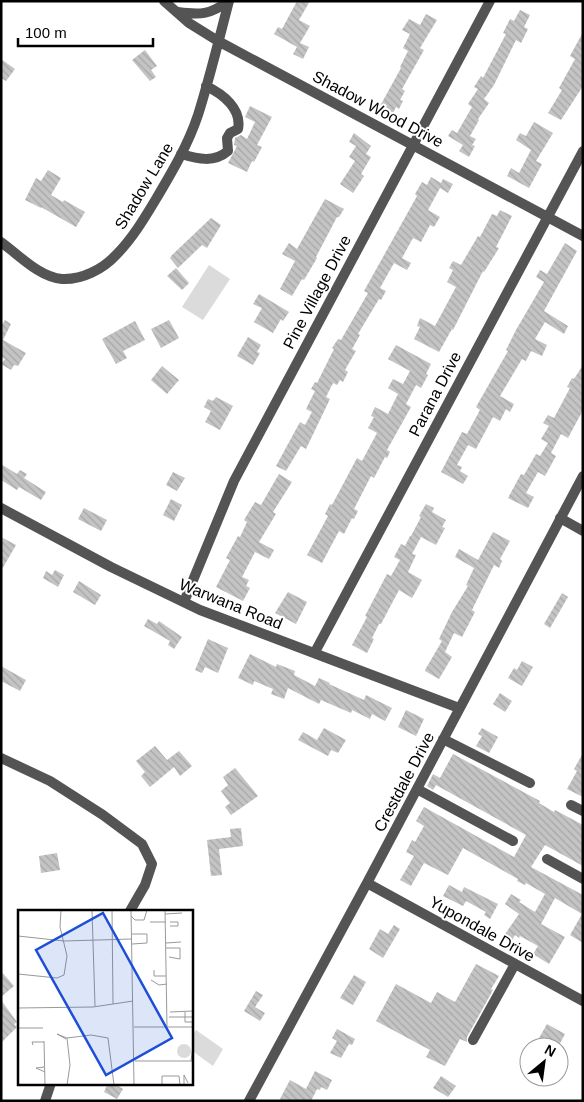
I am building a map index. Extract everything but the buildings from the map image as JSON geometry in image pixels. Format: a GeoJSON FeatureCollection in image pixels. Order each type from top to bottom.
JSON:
{"type":"FeatureCollection","features":[{"type":"Feature","properties":{"kind":"street","name":"Shadow Wood Drive"},"geometry":{"type":"LineString","coordinates":[[164,1],[189,23],[218,41],[583,236]]}},
{"type":"Feature","properties":{"kind":"street","name":"Shadow Lane"},"geometry":{"type":"LineString","coordinates":[[176,12],[209,13],[229,1]]}},
{"type":"Feature","properties":{"kind":"street","name":"Shadow Lane"},"geometry":{"type":"LineString","coordinates":[[1,242],[36,269],[61,279],[77,278],[91,273],[116,256],[133,235],[164,185],[181,154],[198,116],[229,1]]}},
{"type":"Feature","properties":{"kind":"street","name":"Pine Village Drive"},"geometry":{"type":"LineString","coordinates":[[184,602],[234,480],[490,1]]}},
{"type":"Feature","properties":{"kind":"street"},"geometry":{"type":"LineString","coordinates":[[181,154],[196,158],[216,158],[228,151],[227,138],[230,133],[238,129],[240,121],[236,111],[220,94],[206,86]]}},
{"type":"Feature","properties":{"kind":"street","name":"Parana Drive"},"geometry":{"type":"LineString","coordinates":[[315,652],[583,151]]}},
{"type":"Feature","properties":{"kind":"street","name":"Crestdale Drive"},"geometry":{"type":"LineString","coordinates":[[249,1101],[417,790],[583,476]]}},
{"type":"Feature","properties":{"kind":"street","name":"Warwana Road"},"geometry":{"type":"LineString","coordinates":[[1,508],[111,567],[200,610],[460,708]]}},
{"type":"Feature","properties":{"kind":"street"},"geometry":{"type":"LineString","coordinates":[[560,518],[583,531]]}},
{"type":"Feature","properties":{"kind":"street"},"geometry":{"type":"LineString","coordinates":[[443,739],[530,784]]}},
{"type":"Feature","properties":{"kind":"street"},"geometry":{"type":"LineString","coordinates":[[1,758],[50,781],[103,815],[142,844],[152,864],[145,885],[131,910]]}},
{"type":"Feature","properties":{"kind":"street"},"geometry":{"type":"LineString","coordinates":[[417,790],[513,841]]}},
{"type":"Feature","properties":{"kind":"street"},"geometry":{"type":"LineString","coordinates":[[572,805],[583,811]]}},
{"type":"Feature","properties":{"kind":"street"},"geometry":{"type":"LineString","coordinates":[[547,859],[583,879]]}},
{"type":"Feature","properties":{"kind":"street","name":"Yupondale Drive"},"geometry":{"type":"LineString","coordinates":[[367,883],[583,1001]]}},
{"type":"Feature","properties":{"kind":"street"},"geometry":{"type":"LineString","coordinates":[[473,1040],[515,964]]}},
{"type":"Feature","properties":{"kind":"street"},"geometry":{"type":"LineString","coordinates":[[45,1101],[51,1084]]}},
{"type":"Feature","properties":{"kind":"shaded area"},"geometry":{"type":"Polygon","coordinates":[[[209,265],[230,279],[203,320],[182,307],[209,265]]]}},
{"type":"Feature","properties":{"kind":"shaded area"},"geometry":{"type":"Polygon","coordinates":[[[196,1030],[223,1049],[213,1066],[192,1051],[192,1036],[196,1030]]]}}]}
